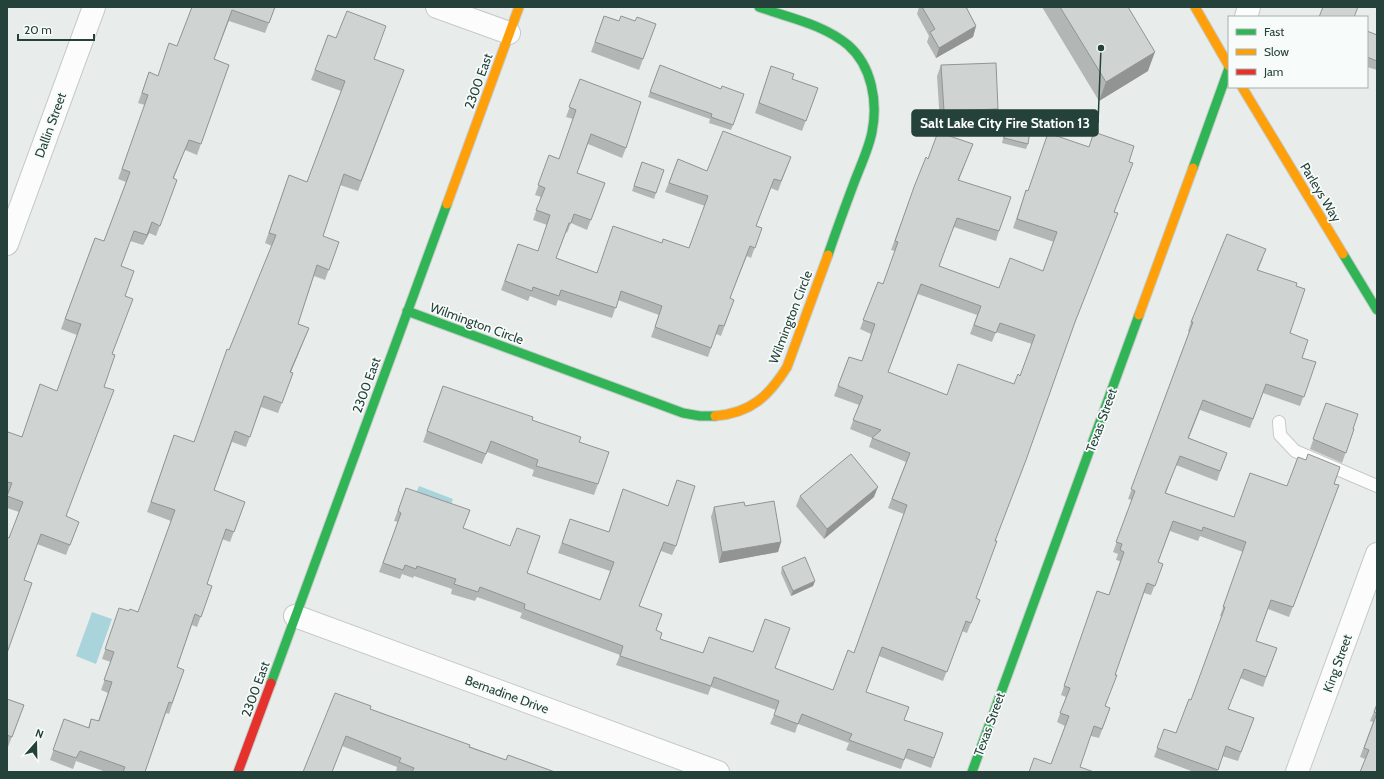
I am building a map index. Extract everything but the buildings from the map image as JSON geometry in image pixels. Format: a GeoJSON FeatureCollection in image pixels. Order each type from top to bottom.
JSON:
{"type":"FeatureCollection","features":[{"type":"Feature","properties":{"kind":"street","name":"Dallin Street"},"geometry":{"type":"LineString","coordinates":[[7,244],[94,7]]}},
{"type":"Feature","properties":{"kind":"street"},"geometry":{"type":"LineString","coordinates":[[438,7],[509,33]]}},
{"type":"Feature","properties":{"kind":"street","name":"2300 East"},"geometry":{"type":"LineString","coordinates":[[238,772],[519,7]]}},
{"type":"Feature","properties":{"kind":"street","name":"Wilmington Circle"},"geometry":{"type":"LineString","coordinates":[[407,311],[683,413],[714,417],[730,415],[745,410],[770,392],[786,367],[867,147],[874,125],[875,103],[873,88],[868,74],[860,59],[849,47],[836,37],[821,30],[759,7]]}},
{"type":"Feature","properties":{"kind":"street"},"geometry":{"type":"LineString","coordinates":[[1194,7],[1228,65]]}},
{"type":"Feature","properties":{"kind":"street","name":"Texas Street"},"geometry":{"type":"LineString","coordinates":[[972,772],[1228,70]]}},
{"type":"Feature","properties":{"kind":"street","name":"Parleys Way"},"geometry":{"type":"LineString","coordinates":[[1243,88],[1377,310]]}},
{"type":"Feature","properties":{"kind":"street","name":"King Street"},"geometry":{"type":"LineString","coordinates":[[1297,772],[1377,554]]}},
{"type":"Feature","properties":{"kind":"street","name":"Bernadine Drive"},"geometry":{"type":"LineString","coordinates":[[295,616],[718,772]]}},
{"type":"Feature","properties":{"kind":"lane"},"geometry":{"type":"LineString","coordinates":[[1279,422],[1280,435],[1295,451],[1377,486]]}},
{"type":"Feature","properties":{"kind":"water"},"geometry":{"type":"Polygon","coordinates":[[[419,486],[453,499],[441,532],[414,498],[419,486]]]}},
{"type":"Feature","properties":{"kind":"water"},"geometry":{"type":"Polygon","coordinates":[[[92,612],[112,619],[96,664],[76,656],[92,612]]]}},
{"type":"Feature","properties":{"kind":"traffic: fast"},"geometry":{"type":"LineString","coordinates":[[759,7],[805,22],[838,38],[848,45],[856,54],[863,63],[868,74],[874,109],[874,121],[871,138],[828,255]]}},
{"type":"Feature","properties":{"kind":"traffic: fast"},"geometry":{"type":"LineString","coordinates":[[1193,168],[1228,71]]}},
{"type":"Feature","properties":{"kind":"traffic: fast"},"geometry":{"type":"LineString","coordinates":[[271,683],[447,204]]}},
{"type":"Feature","properties":{"kind":"traffic: fast"},"geometry":{"type":"LineString","coordinates":[[1343,254],[1377,310]]}},
{"type":"Feature","properties":{"kind":"traffic: fast"},"geometry":{"type":"LineString","coordinates":[[407,311],[683,413],[700,416],[715,416]]}},
{"type":"Feature","properties":{"kind":"traffic: fast"},"geometry":{"type":"LineString","coordinates":[[972,772],[1139,315]]}},
{"type":"Feature","properties":{"kind":"traffic: slow"},"geometry":{"type":"LineString","coordinates":[[447,204],[519,7]]}},
{"type":"Feature","properties":{"kind":"traffic: slow"},"geometry":{"type":"LineString","coordinates":[[1195,7],[1228,64]]}},
{"type":"Feature","properties":{"kind":"traffic: slow"},"geometry":{"type":"LineString","coordinates":[[1243,88],[1343,254]]}},
{"type":"Feature","properties":{"kind":"traffic: slow"},"geometry":{"type":"LineString","coordinates":[[1139,315],[1193,168]]}},
{"type":"Feature","properties":{"kind":"traffic: slow"},"geometry":{"type":"LineString","coordinates":[[715,416],[728,414],[749,407],[766,394],[780,377],[787,367],[828,255]]}},
{"type":"Feature","properties":{"kind":"traffic: jam"},"geometry":{"type":"LineString","coordinates":[[238,772],[271,683]]}},
{"type":"Feature","properties":{"kind":"place","name":"Salt Lake City Fire Station 13"},"geometry":{"type":"Point","coordinates":[1101,48]}}]}
